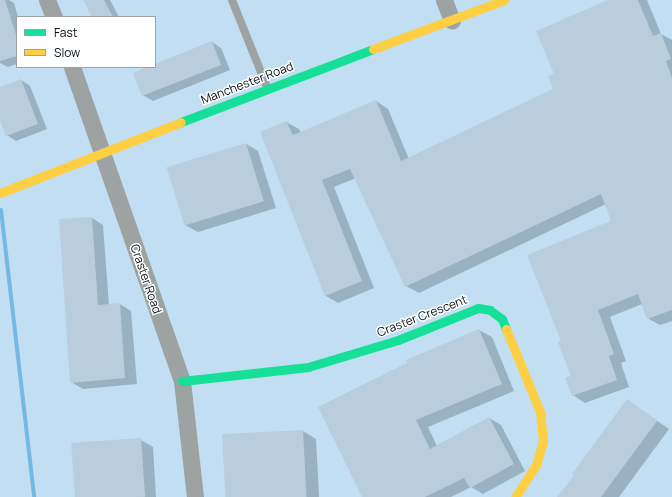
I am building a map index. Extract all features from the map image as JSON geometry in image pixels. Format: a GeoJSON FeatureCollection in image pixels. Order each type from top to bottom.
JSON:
{"type":"FeatureCollection","features":[{"type":"Feature","properties":{"kind":"street"},"geometry":{"type":"LineString","coordinates":[[47,0],[54,16]]}},
{"type":"Feature","properties":{"kind":"street"},"geometry":{"type":"LineString","coordinates":[[444,0],[452,21]]}},
{"type":"Feature","properties":{"kind":"street","name":"Manchester Road"},"geometry":{"type":"LineString","coordinates":[[0,193],[102,151],[267,88],[452,21],[504,0]]}},
{"type":"Feature","properties":{"kind":"street","name":"Craster Road"},"geometry":{"type":"LineString","coordinates":[[72,68],[182,381],[195,497]]}},
{"type":"Feature","properties":{"kind":"street","name":"Craster Crescent"},"geometry":{"type":"LineString","coordinates":[[182,381],[308,367],[398,340],[478,308],[490,310],[502,319],[540,412],[543,441],[536,466],[515,497]]}},
{"type":"Feature","properties":{"kind":"lane"},"geometry":{"type":"LineString","coordinates":[[232,0],[267,88]]}},
{"type":"Feature","properties":{"kind":"shaded area"},"geometry":{"type":"Polygon","coordinates":[[[0,0],[672,0],[672,497],[0,497],[0,0]]]}},
{"type":"Feature","properties":{"kind":"building"},"geometry":{"type":"Polygon","coordinates":[[[0,0],[5,0],[16,35],[16,56],[0,61],[0,0]]]}},
{"type":"Feature","properties":{"kind":"building"},"geometry":{"type":"Polygon","coordinates":[[[83,0],[104,0],[112,16],[91,16],[83,0]]]}},
{"type":"Feature","properties":{"kind":"building"},"geometry":{"type":"Polygon","coordinates":[[[608,0],[638,0],[653,36],[661,33],[671,59],[666,61],[672,78],[672,310],[647,319],[638,294],[598,310],[614,354],[609,356],[617,380],[572,396],[565,378],[571,376],[558,342],[561,341],[527,255],[611,221],[601,194],[405,287],[350,169],[322,180],[362,281],[325,296],[260,132],[286,121],[293,135],[376,100],[401,161],[553,89],[548,76],[554,74],[536,31],[608,0]]]}},
{"type":"Feature","properties":{"kind":"building"},"geometry":{"type":"Polygon","coordinates":[[[212,41],[221,65],[142,96],[133,73],[145,68],[156,68],[156,64],[212,41]]]}},
{"type":"Feature","properties":{"kind":"building"},"geometry":{"type":"Polygon","coordinates":[[[21,79],[38,124],[6,136],[0,120],[0,87],[21,79]]]}},
{"type":"Feature","properties":{"kind":"building"},"geometry":{"type":"Polygon","coordinates":[[[246,143],[264,201],[184,226],[167,167],[246,143]]]}},
{"type":"Feature","properties":{"kind":"building"},"geometry":{"type":"Polygon","coordinates":[[[92,217],[98,305],[120,303],[125,378],[70,383],[59,219],[92,217]]]}},
{"type":"Feature","properties":{"kind":"building"},"geometry":{"type":"Polygon","coordinates":[[[479,329],[502,384],[416,420],[430,449],[489,417],[514,464],[470,488],[464,478],[425,497],[362,497],[318,407],[407,363],[406,360],[479,329]]]}},
{"type":"Feature","properties":{"kind":"building"},"geometry":{"type":"Polygon","coordinates":[[[627,399],[657,421],[601,497],[557,497],[574,476],[572,474],[627,399]]]}},
{"type":"Feature","properties":{"kind":"building"},"geometry":{"type":"Polygon","coordinates":[[[303,430],[307,497],[225,497],[222,434],[303,430]]]}},
{"type":"Feature","properties":{"kind":"building"},"geometry":{"type":"Polygon","coordinates":[[[141,438],[145,497],[75,497],[71,443],[141,438]]]}},
{"type":"Feature","properties":{"kind":"waterway"},"geometry":{"type":"LineString","coordinates":[[1,210],[34,497]]}},
{"type":"Feature","properties":{"kind":"traffic: fast"},"geometry":{"type":"LineString","coordinates":[[181,122],[373,49]]}},
{"type":"Feature","properties":{"kind":"traffic: fast"},"geometry":{"type":"LineString","coordinates":[[182,381],[308,367],[398,340],[478,308],[490,310],[502,319],[506,329]]}},
{"type":"Feature","properties":{"kind":"traffic: slow"},"geometry":{"type":"LineString","coordinates":[[373,49],[504,0]]}},
{"type":"Feature","properties":{"kind":"traffic: slow"},"geometry":{"type":"LineString","coordinates":[[0,193],[181,122]]}},
{"type":"Feature","properties":{"kind":"traffic: slow"},"geometry":{"type":"LineString","coordinates":[[506,329],[540,412],[543,441],[536,465],[515,497]]}}]}
